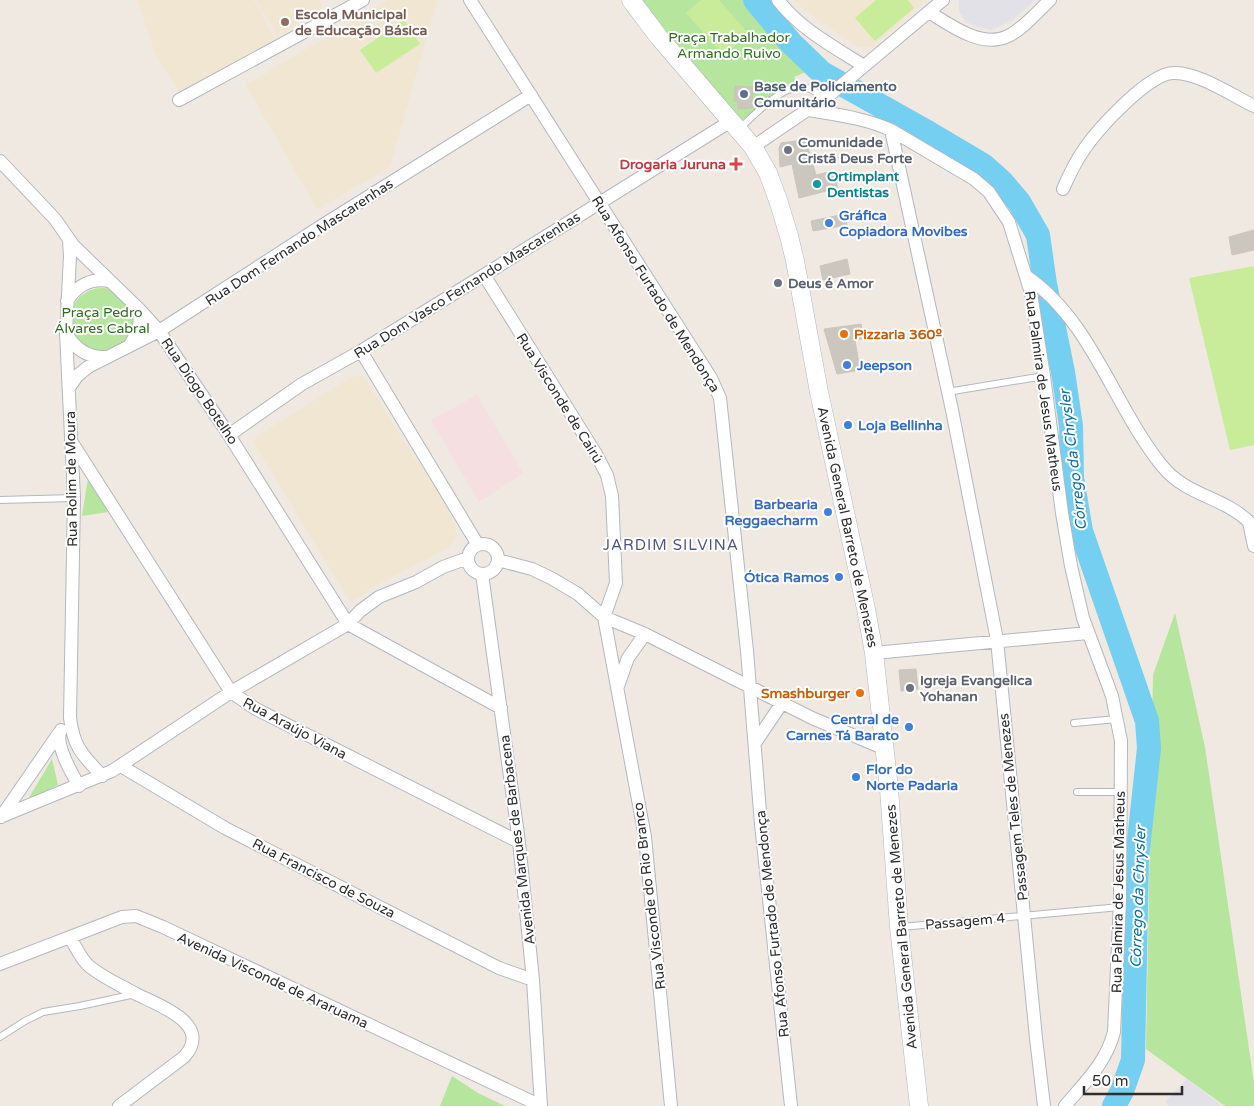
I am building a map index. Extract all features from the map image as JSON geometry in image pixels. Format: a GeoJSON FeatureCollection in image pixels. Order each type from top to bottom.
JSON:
{"type":"FeatureCollection","features":[{"type":"Feature","properties":{"kind":"main road","name":"Avenida General Barreto de Menezes"},"geometry":{"type":"LineString","coordinates":[[631,0],[658,36],[753,147],[768,173],[778,200],[795,261],[819,392],[874,653],[919,1106]]}},
{"type":"Feature","properties":{"kind":"street"},"geometry":{"type":"LineString","coordinates":[[179,100],[363,0]]}},
{"type":"Feature","properties":{"kind":"street","name":"Rua Afonso Furtado de Mendonça"},"geometry":{"type":"LineString","coordinates":[[470,0],[711,378],[720,398],[750,686],[762,833],[791,1106]]}},
{"type":"Feature","properties":{"kind":"street"},"geometry":{"type":"LineString","coordinates":[[778,0],[810,31],[864,66]]}},
{"type":"Feature","properties":{"kind":"street"},"geometry":{"type":"LineString","coordinates":[[753,147],[809,110],[943,0]]}},
{"type":"Feature","properties":{"kind":"street"},"geometry":{"type":"LineString","coordinates":[[929,12],[960,32],[980,38],[995,39],[1008,36],[1050,0]]}},
{"type":"Feature","properties":{"kind":"street"},"geometry":{"type":"LineString","coordinates":[[1063,188],[1073,167],[1092,138],[1134,95],[1153,80],[1164,75],[1174,72],[1189,74],[1254,106]]}},
{"type":"Feature","properties":{"kind":"street","name":"Rua Dom Fernando Mascarenhas"},"geometry":{"type":"LineString","coordinates":[[69,388],[85,369],[159,332],[531,95]]}},
{"type":"Feature","properties":{"kind":"street","name":"Rua Palmira de Jesus Matheus"},"geometry":{"type":"LineString","coordinates":[[809,110],[869,121],[891,130],[974,178],[989,192],[1009,222],[1031,293],[1071,566],[1088,633],[1112,696],[1118,718],[1121,741],[1120,907],[1116,1008],[1112,1040],[1101,1064],[1065,1106]]}},
{"type":"Feature","properties":{"kind":"street","name":"Rua Dom Vasco Fernando Mascarenhas"},"geometry":{"type":"LineString","coordinates":[[229,435],[302,384],[361,350],[600,203],[735,125]]}},
{"type":"Feature","properties":{"kind":"street","name":"Passagem Teles de Menezes"},"geometry":{"type":"LineString","coordinates":[[891,130],[947,392],[997,640],[1044,1106]]}},
{"type":"Feature","properties":{"kind":"street","name":"Rua Diogo Botelho"},"geometry":{"type":"LineString","coordinates":[[0,161],[55,219],[69,240],[140,310],[159,332],[352,620]]}},
{"type":"Feature","properties":{"kind":"street","name":"Rua Rolim de Moura"},"geometry":{"type":"LineString","coordinates":[[69,240],[70,256],[66,334],[74,498],[70,718],[72,732],[81,754],[102,776]]}},
{"type":"Feature","properties":{"kind":"street","name":"Rua Visconde de Cairú"},"geometry":{"type":"LineString","coordinates":[[484,275],[596,454],[607,475],[612,496],[616,583],[604,617]]}},
{"type":"Feature","properties":{"kind":"street"},"geometry":{"type":"LineString","coordinates":[[1026,276],[1039,285],[1066,312],[1083,336],[1144,441],[1163,468],[1180,484],[1251,519],[1254,546]]}},
{"type":"Feature","properties":{"kind":"street"},"geometry":{"type":"LineString","coordinates":[[67,302],[74,291],[85,284],[98,280],[109,280]]}},
{"type":"Feature","properties":{"kind":"street"},"geometry":{"type":"LineString","coordinates":[[129,347],[139,329],[140,310]]}},
{"type":"Feature","properties":{"kind":"street"},"geometry":{"type":"LineString","coordinates":[[66,334],[73,344],[84,352],[96,357],[109,357]]}},
{"type":"Feature","properties":{"kind":"street"},"geometry":{"type":"LineString","coordinates":[[361,350],[478,545]]}},
{"type":"Feature","properties":{"kind":"street","name":"Rua Araújo Viana"},"geometry":{"type":"LineString","coordinates":[[71,441],[231,692],[256,710],[519,842]]}},
{"type":"Feature","properties":{"kind":"street"},"geometry":{"type":"LineString","coordinates":[[478,545],[490,546],[496,552],[497,565],[491,572],[477,573],[470,567],[468,558],[471,550],[478,545]]}},
{"type":"Feature","properties":{"kind":"street"},"geometry":{"type":"LineString","coordinates":[[1,817],[102,776],[231,692],[378,606],[397,589],[468,558]]}},
{"type":"Feature","properties":{"kind":"street"},"geometry":{"type":"LineString","coordinates":[[498,560],[532,569],[552,578],[578,594],[604,617],[645,634],[812,718],[883,748]]}},
{"type":"Feature","properties":{"kind":"street","name":"Avenida Marques de Barbacena"},"geometry":{"type":"LineString","coordinates":[[482,574],[519,842],[533,980],[541,1106]]}},
{"type":"Feature","properties":{"kind":"street","name":"Rua Visconde do Rio Branco"},"geometry":{"type":"LineString","coordinates":[[604,617],[645,837],[672,1106]]}},
{"type":"Feature","properties":{"kind":"street"},"geometry":{"type":"LineString","coordinates":[[352,620],[501,708]]}},
{"type":"Feature","properties":{"kind":"street"},"geometry":{"type":"LineString","coordinates":[[874,653],[1088,633]]}},
{"type":"Feature","properties":{"kind":"street"},"geometry":{"type":"LineString","coordinates":[[617,688],[628,658],[645,634]]}},
{"type":"Feature","properties":{"kind":"street"},"geometry":{"type":"LineString","coordinates":[[755,742],[782,703]]}},
{"type":"Feature","properties":{"kind":"street"},"geometry":{"type":"LineString","coordinates":[[1,817],[70,718]]}},
{"type":"Feature","properties":{"kind":"street"},"geometry":{"type":"LineString","coordinates":[[59,733],[67,764],[79,786]]}},
{"type":"Feature","properties":{"kind":"street","name":"Rua Francisco de Souza"},"geometry":{"type":"LineString","coordinates":[[120,766],[224,828],[499,968],[533,980]]}},
{"type":"Feature","properties":{"kind":"street","name":"Avenida Visconde de Araruama"},"geometry":{"type":"LineString","coordinates":[[0,964],[122,917],[136,916],[163,927],[541,1106]]}},
{"type":"Feature","properties":{"kind":"street"},"geometry":{"type":"LineString","coordinates":[[70,937],[79,954],[88,965],[100,974],[169,1010],[183,1020],[190,1028],[193,1036],[191,1050],[174,1066],[120,1106]]}},
{"type":"Feature","properties":{"kind":"lane"},"geometry":{"type":"LineString","coordinates":[[735,125],[781,94],[794,88],[812,89],[827,96]]}},
{"type":"Feature","properties":{"kind":"lane"},"geometry":{"type":"LineString","coordinates":[[947,392],[1044,376]]}},
{"type":"Feature","properties":{"kind":"lane"},"geometry":{"type":"LineString","coordinates":[[0,500],[74,498]]}},
{"type":"Feature","properties":{"kind":"lane"},"geometry":{"type":"LineString","coordinates":[[1074,723],[1118,718]]}},
{"type":"Feature","properties":{"kind":"lane"},"geometry":{"type":"LineString","coordinates":[[1077,792],[1120,792]]}},
{"type":"Feature","properties":{"kind":"lane","name":"Passagem 4"},"geometry":{"type":"LineString","coordinates":[[900,927],[1120,907]]}},
{"type":"Feature","properties":{"kind":"lane"},"geometry":{"type":"LineString","coordinates":[[0,1037],[43,1012],[136,994]]}},
{"type":"Feature","properties":{"kind":"shaded area"},"geometry":{"type":"Polygon","coordinates":[[[137,0],[254,0],[275,39],[181,93],[156,56],[137,0]]]}},
{"type":"Feature","properties":{"kind":"shaded area","name":"Escola Municipal de Educação Básica"},"geometry":{"type":"Polygon","coordinates":[[[256,0],[319,0],[323,7],[278,37],[256,0]]]}},
{"type":"Feature","properties":{"kind":"shaded area"},"geometry":{"type":"Polygon","coordinates":[[[388,0],[437,0],[390,167],[317,209],[246,85],[388,0]]]}},
{"type":"Feature","properties":{"kind":"shaded area"},"geometry":{"type":"Polygon","coordinates":[[[794,0],[927,0],[873,47],[856,46],[804,10],[794,0]]]}},
{"type":"Feature","properties":{"kind":"shaded area"},"geometry":{"type":"Polygon","coordinates":[[[959,0],[1035,0],[1012,21],[991,30],[974,26],[965,21],[959,11],[959,0]]]}},
{"type":"Feature","properties":{"kind":"shaded area"},"geometry":{"type":"Polygon","coordinates":[[[358,375],[365,378],[409,450],[437,488],[448,508],[455,527],[456,537],[449,547],[370,589],[352,601],[347,597],[254,443],[256,437],[268,429],[350,378],[358,375]]]}},
{"type":"Feature","properties":{"kind":"shaded area"},"geometry":{"type":"Polygon","coordinates":[[[477,395],[523,473],[479,502],[431,420],[477,395]]]}},
{"type":"Feature","properties":{"kind":"shaded area"},"geometry":{"type":"Polygon","coordinates":[[[1187,1079],[1222,1106],[1169,1106],[1165,1102],[1187,1079]]]}},
{"type":"Feature","properties":{"kind":"green space","name":"Praça Trabalhador Armando Ruivo"},"geometry":{"type":"Polygon","coordinates":[[[640,0],[749,0],[776,36],[808,71],[794,77],[797,82],[766,101],[740,122],[715,95],[640,0]]]}},
{"type":"Feature","properties":{"kind":"green space"},"geometry":{"type":"Polygon","coordinates":[[[701,0],[719,0],[748,33],[724,56],[686,13],[701,0]]]}},
{"type":"Feature","properties":{"kind":"green space"},"geometry":{"type":"Polygon","coordinates":[[[876,0],[908,0],[914,8],[875,41],[855,18],[876,0]]]}},
{"type":"Feature","properties":{"kind":"green space"},"geometry":{"type":"Polygon","coordinates":[[[404,20],[420,44],[376,73],[360,50],[404,20]]]}},
{"type":"Feature","properties":{"kind":"green space"},"geometry":{"type":"Polygon","coordinates":[[[1254,266],[1254,445],[1230,450],[1189,278],[1254,266]]]}},
{"type":"Feature","properties":{"kind":"green space","name":"Praça Pedro Álvares Cabral"},"geometry":{"type":"Polygon","coordinates":[[[102,288],[120,294],[128,302],[134,320],[128,338],[120,346],[102,352],[84,346],[76,338],[70,320],[76,302],[84,294],[102,288]]]}},
{"type":"Feature","properties":{"kind":"green space"},"geometry":{"type":"Polygon","coordinates":[[[88,478],[108,512],[82,516],[88,478]]]}},
{"type":"Feature","properties":{"kind":"green space"},"geometry":{"type":"Polygon","coordinates":[[[1175,613],[1205,747],[1254,1083],[1254,1106],[1225,1106],[1146,1049],[1153,675],[1175,613]]]}},
{"type":"Feature","properties":{"kind":"green space"},"geometry":{"type":"Polygon","coordinates":[[[52,759],[58,785],[27,801],[52,759]]]}},
{"type":"Feature","properties":{"kind":"green space"},"geometry":{"type":"Polygon","coordinates":[[[452,1076],[478,1093],[505,1106],[440,1106],[452,1076]]]}},
{"type":"Feature","properties":{"kind":"building","name":"Base de Policiamento Comunitário"},"geometry":{"type":"Polygon","coordinates":[[[735,86],[753,87],[752,108],[738,109],[737,102],[734,101],[735,86]]]}},
{"type":"Feature","properties":{"kind":"building"},"geometry":{"type":"Polygon","coordinates":[[[803,140],[807,144],[816,175],[833,171],[838,188],[799,198],[792,164],[780,167],[779,148],[781,143],[803,140]]]}},
{"type":"Feature","properties":{"kind":"building","name":"Gráfica Copiadora Movibes"},"geometry":{"type":"Polygon","coordinates":[[[845,214],[847,225],[813,231],[811,221],[845,214]]]}},
{"type":"Feature","properties":{"kind":"building"},"geometry":{"type":"Polygon","coordinates":[[[1254,230],[1254,250],[1232,255],[1229,237],[1254,230]]]}},
{"type":"Feature","properties":{"kind":"building"},"geometry":{"type":"Polygon","coordinates":[[[847,259],[850,274],[823,280],[820,266],[847,259]]]}},
{"type":"Feature","properties":{"kind":"building"},"geometry":{"type":"Polygon","coordinates":[[[861,324],[863,339],[855,340],[860,370],[837,374],[824,329],[861,324]]]}},
{"type":"Feature","properties":{"kind":"building"},"geometry":{"type":"Polygon","coordinates":[[[916,669],[918,689],[901,691],[899,670],[916,669]]]}},
{"type":"Feature","properties":{"kind":"waterway","name":"Córrego da Chrysler"},"geometry":{"type":"LineString","coordinates":[[755,0],[790,42],[822,73],[983,165],[1002,182],[1019,202],[1038,235],[1071,426],[1072,478],[1081,531],[1147,721],[1149,748],[1137,859],[1133,1060],[1122,1091],[1114,1106]]}},
{"type":"Feature","properties":{"kind":"place","name":"Escola Municipal de Educação Básica"},"geometry":{"type":"Point","coordinates":[285,22]}},
{"type":"Feature","properties":{"kind":"place","name":"Base de Policiamento Comunitário"},"geometry":{"type":"Point","coordinates":[744,94]}},
{"type":"Feature","properties":{"kind":"place","name":"Comunidade Cristã Deus Forte"},"geometry":{"type":"Point","coordinates":[788,150]}},
{"type":"Feature","properties":{"kind":"place","name":"Drogaria Juruna"},"geometry":{"type":"Point","coordinates":[736,164]}},
{"type":"Feature","properties":{"kind":"place","name":"Ortimplant Dentistas"},"geometry":{"type":"Point","coordinates":[817,184]}},
{"type":"Feature","properties":{"kind":"place","name":"Gráfica Copiadora Movibes"},"geometry":{"type":"Point","coordinates":[829,223]}},
{"type":"Feature","properties":{"kind":"place","name":"Deus é Amor"},"geometry":{"type":"Point","coordinates":[778,283]}},
{"type":"Feature","properties":{"kind":"place","name":"Pizzaria 360º"},"geometry":{"type":"Point","coordinates":[844,334]}},
{"type":"Feature","properties":{"kind":"place","name":"Jeepson"},"geometry":{"type":"Point","coordinates":[847,365]}},
{"type":"Feature","properties":{"kind":"place","name":"Loja Bellinha"},"geometry":{"type":"Point","coordinates":[848,425]}},
{"type":"Feature","properties":{"kind":"place","name":"Barbearia Reggaecharm"},"geometry":{"type":"Point","coordinates":[828,512]}},
{"type":"Feature","properties":{"kind":"place","name":"Ótica Ramos"},"geometry":{"type":"Point","coordinates":[839,577]}},
{"type":"Feature","properties":{"kind":"place","name":"Igreja Evangelica Yohanan"},"geometry":{"type":"Point","coordinates":[910,688]}},
{"type":"Feature","properties":{"kind":"place","name":"Smashburger"},"geometry":{"type":"Point","coordinates":[860,693]}},
{"type":"Feature","properties":{"kind":"place","name":"Central de Carnes Tá Barato"},"geometry":{"type":"Point","coordinates":[909,727]}},
{"type":"Feature","properties":{"kind":"place","name":"Flor do Norte Padaria"},"geometry":{"type":"Point","coordinates":[856,777]}},
{"type":"Feature","properties":{"kind":"district","name":"JARDIM SILVINA"},"geometry":{"type":"Point","coordinates":[671,545]}}]}
